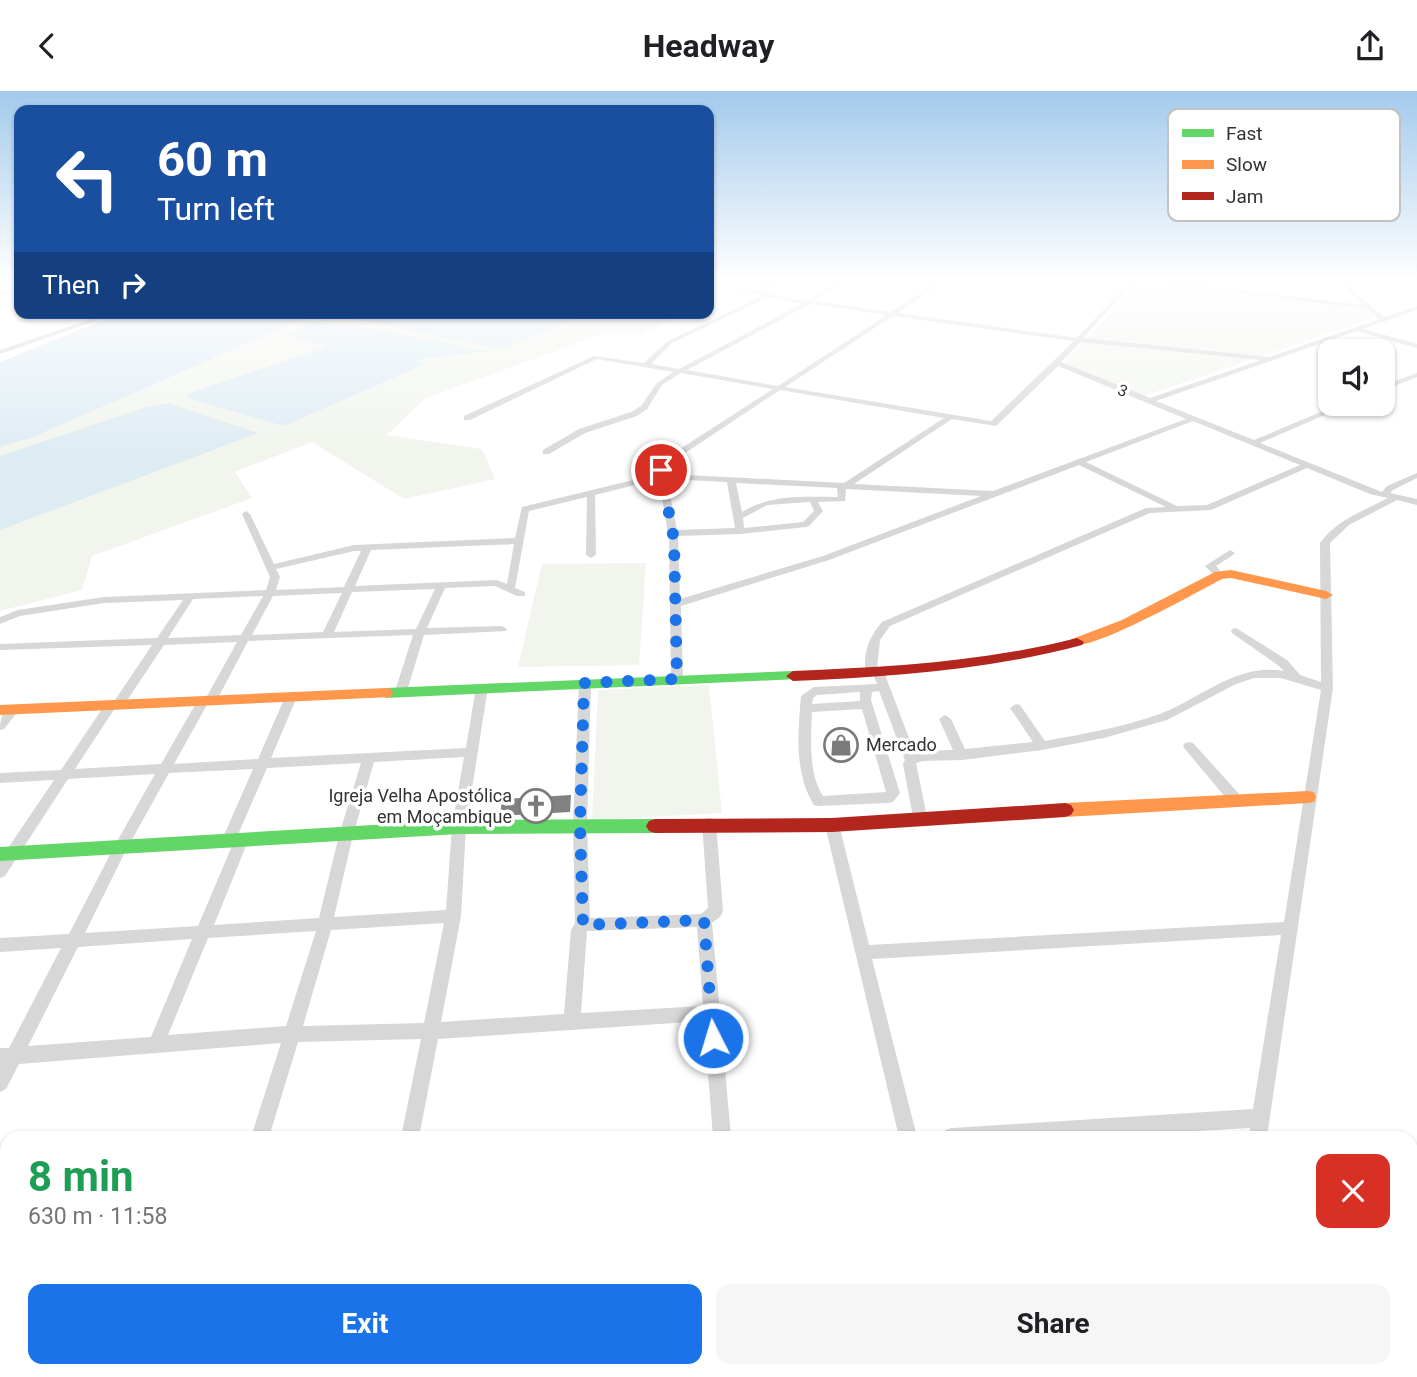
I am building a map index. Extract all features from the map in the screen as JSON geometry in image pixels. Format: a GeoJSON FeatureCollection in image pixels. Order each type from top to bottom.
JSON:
{"type":"FeatureCollection","features":[{"type":"Feature","properties":{"kind":"street"},"geometry":{"type":"LineString","coordinates":[[0,352],[33,341]]}},
{"type":"Feature","properties":{"kind":"street"},"geometry":{"type":"LineString","coordinates":[[645,366],[672,341]]}},
{"type":"Feature","properties":{"kind":"street"},"geometry":{"type":"LineString","coordinates":[[546,452],[591,428],[634,414],[644,407],[659,384],[736,341]]}},
{"type":"Feature","properties":{"kind":"street"},"geometry":{"type":"LineString","coordinates":[[677,679],[672,533],[662,477],[663,464],[851,341]]}},
{"type":"Feature","properties":{"kind":"street"},"geometry":{"type":"LineString","coordinates":[[467,418],[596,357],[993,424],[1079,341]]}},
{"type":"Feature","properties":{"kind":"street"},"geometry":{"type":"LineString","coordinates":[[1100,341],[1269,359]]}},
{"type":"Feature","properties":{"kind":"street"},"geometry":{"type":"LineString","coordinates":[[1149,401],[1322,341]]}},
{"type":"Feature","properties":{"kind":"street"},"geometry":{"type":"LineString","coordinates":[[1399,341],[1417,346]]}},
{"type":"Feature","properties":{"kind":"street","name":"3"},"geometry":{"type":"LineString","coordinates":[[1057,363],[1149,401]]}},
{"type":"Feature","properties":{"kind":"street"},"geometry":{"type":"LineString","coordinates":[[1395,384],[1415,377]]}},
{"type":"Feature","properties":{"kind":"street"},"geometry":{"type":"LineString","coordinates":[[1149,401],[1307,465],[1390,496],[1417,502]]}},
{"type":"Feature","properties":{"kind":"street"},"geometry":{"type":"LineString","coordinates":[[1252,444],[1318,416]]}},
{"type":"Feature","properties":{"kind":"street"},"geometry":{"type":"LineString","coordinates":[[738,516],[750,514],[756,506],[842,499],[844,485],[948,418]]}},
{"type":"Feature","properties":{"kind":"street"},"geometry":{"type":"LineString","coordinates":[[675,604],[826,558],[1192,418]]}},
{"type":"Feature","properties":{"kind":"street"},"geometry":{"type":"LineString","coordinates":[[1079,462],[1177,509]]}},
{"type":"Feature","properties":{"kind":"street"},"geometry":{"type":"LineString","coordinates":[[920,817],[909,772],[911,760],[874,680],[871,648],[879,630],[886,624],[1149,510],[1208,508],[1307,465]]}},
{"type":"Feature","properties":{"kind":"street"},"geometry":{"type":"LineString","coordinates":[[1390,496],[1391,488],[1417,475]]}},
{"type":"Feature","properties":{"kind":"street"},"geometry":{"type":"LineString","coordinates":[[511,587],[526,509],[662,477],[993,493]]}},
{"type":"Feature","properties":{"kind":"street"},"geometry":{"type":"LineString","coordinates":[[731,479],[740,531]]}},
{"type":"Feature","properties":{"kind":"street"},"geometry":{"type":"LineString","coordinates":[[591,493],[591,555]]}},
{"type":"Feature","properties":{"kind":"street"},"geometry":{"type":"LineString","coordinates":[[1259,1131],[1308,797],[1327,688],[1324,554],[1328,536],[1390,496]]}},
{"type":"Feature","properties":{"kind":"street"},"geometry":{"type":"LineString","coordinates":[[672,533],[740,531],[806,523],[819,511],[813,500]]}},
{"type":"Feature","properties":{"kind":"street"},"geometry":{"type":"LineString","coordinates":[[0,1083],[7,1056],[72,942],[120,849],[164,769],[246,638],[270,592],[275,573],[246,514]]}},
{"type":"Feature","properties":{"kind":"street"},"geometry":{"type":"LineString","coordinates":[[272,567],[344,549],[518,541]]}},
{"type":"Feature","properties":{"kind":"street"},"geometry":{"type":"LineString","coordinates":[[327,636],[367,548]]}},
{"type":"Feature","properties":{"kind":"street"},"geometry":{"type":"LineString","coordinates":[[1219,575],[1210,566],[1230,552]]}},
{"type":"Feature","properties":{"kind":"street"},"geometry":{"type":"LineString","coordinates":[[874,680],[866,705],[893,793],[888,798],[824,801],[814,795],[804,734],[807,696],[812,691],[874,680],[982,664],[1049,652],[1115,629],[1219,575],[1231,574],[1326,595]]}},
{"type":"Feature","properties":{"kind":"street"},"geometry":{"type":"LineString","coordinates":[[0,621],[18,613],[68,604],[191,595],[496,583],[511,587],[521,594]]}},
{"type":"Feature","properties":{"kind":"street"},"geometry":{"type":"LineString","coordinates":[[401,691],[420,631],[442,585]]}},
{"type":"Feature","properties":{"kind":"street"},"geometry":{"type":"LineString","coordinates":[[0,872],[6,854],[162,641],[191,595]]}},
{"type":"Feature","properties":{"kind":"street"},"geometry":{"type":"LineString","coordinates":[[0,647],[502,629]]}},
{"type":"Feature","properties":{"kind":"street"},"geometry":{"type":"LineString","coordinates":[[1236,631],[1283,663],[1297,679]]}},
{"type":"Feature","properties":{"kind":"street"},"geometry":{"type":"LineString","coordinates":[[911,760],[922,756],[962,755],[1093,737],[1164,716],[1255,673],[1297,679],[1327,688]]}},
{"type":"Feature","properties":{"kind":"street"},"geometry":{"type":"LineString","coordinates":[[0,726],[7,709],[677,679],[874,680]]}},
{"type":"Feature","properties":{"kind":"street"},"geometry":{"type":"LineString","coordinates":[[572,1021],[579,930],[583,925],[580,825],[584,683]]}},
{"type":"Feature","properties":{"kind":"street"},"geometry":{"type":"LineString","coordinates":[[411,1131],[453,916],[459,827],[482,687]]}},
{"type":"Feature","properties":{"kind":"street"},"geometry":{"type":"LineString","coordinates":[[156,1044],[202,934],[262,765],[291,697]]}},
{"type":"Feature","properties":{"kind":"street"},"geometry":{"type":"LineString","coordinates":[[806,708],[866,705]]}},
{"type":"Feature","properties":{"kind":"street"},"geometry":{"type":"LineString","coordinates":[[1016,708],[1042,746]]}},
{"type":"Feature","properties":{"kind":"street"},"geometry":{"type":"LineString","coordinates":[[946,719],[962,755]]}},
{"type":"Feature","properties":{"kind":"street"},"geometry":{"type":"LineString","coordinates":[[1189,746],[1236,800]]}},
{"type":"Feature","properties":{"kind":"street"},"geometry":{"type":"LineString","coordinates":[[0,778],[368,760],[471,752]]}},
{"type":"Feature","properties":{"kind":"street"},"geometry":{"type":"LineString","coordinates":[[262,1131],[325,926],[345,835],[368,760]]}},
{"type":"Feature","properties":{"kind":"street"},"geometry":{"type":"LineString","coordinates":[[6,854],[459,827],[832,825],[920,817],[1308,797]]}},
{"type":"Feature","properties":{"kind":"street"},"geometry":{"type":"LineString","coordinates":[[583,925],[704,920],[716,911],[709,824]]}},
{"type":"Feature","properties":{"kind":"street"},"geometry":{"type":"LineString","coordinates":[[832,825],[907,1131]]}},
{"type":"Feature","properties":{"kind":"street"},"geometry":{"type":"LineString","coordinates":[[0,945],[453,916]]}},
{"type":"Feature","properties":{"kind":"street"},"geometry":{"type":"LineString","coordinates":[[704,920],[721,1131]]}},
{"type":"Feature","properties":{"kind":"street"},"geometry":{"type":"LineString","coordinates":[[865,952],[1290,928]]}},
{"type":"Feature","properties":{"kind":"street"},"geometry":{"type":"LineString","coordinates":[[7,1056],[293,1034],[431,1031],[711,1013]]}},
{"type":"Feature","properties":{"kind":"street"},"geometry":{"type":"LineString","coordinates":[[1049,1131],[1260,1118]]}},
{"type":"Feature","properties":{"kind":"shaded area"},"geometry":{"type":"Polygon","coordinates":[[[51,341],[253,341],[31,438],[0,447],[0,362],[51,341]]]}},
{"type":"Feature","properties":{"kind":"shaded area"},"geometry":{"type":"Polygon","coordinates":[[[253,341],[582,341],[426,398],[387,435],[482,449],[495,479],[404,499],[312,442],[235,472],[252,498],[92,556],[82,590],[0,611],[0,447],[31,438],[253,341]]]}},
{"type":"Feature","properties":{"kind":"shaded area"},"geometry":{"type":"Polygon","coordinates":[[[308,341],[435,341],[485,351],[418,360],[425,364],[284,426],[187,398],[189,393],[329,346],[308,341]]]}},
{"type":"Feature","properties":{"kind":"shaded area"},"geometry":{"type":"Polygon","coordinates":[[[461,341],[519,341],[499,349],[461,341]]]}},
{"type":"Feature","properties":{"kind":"shaded area"},"geometry":{"type":"Polygon","coordinates":[[[1085,341],[1307,341],[1143,396],[1063,364],[1085,341]]]}},
{"type":"Feature","properties":{"kind":"shaded area"},"geometry":{"type":"Polygon","coordinates":[[[167,403],[258,433],[0,530],[0,456],[143,408],[167,403]]]}},
{"type":"Feature","properties":{"kind":"shaded area"},"geometry":{"type":"Polygon","coordinates":[[[646,563],[639,665],[518,667],[542,564],[646,563]]]}},
{"type":"Feature","properties":{"kind":"shaded area"},"geometry":{"type":"Polygon","coordinates":[[[709,685],[722,813],[592,820],[598,690],[709,685]]]}},
{"type":"Feature","properties":{"kind":"building","name":"Igreja Velha Apostólica em Moçambique"},"geometry":{"type":"Polygon","coordinates":[[[571,795],[570,812],[500,816],[502,799],[571,795]]]}},
{"type":"Feature","properties":{"kind":"traffic: fast"},"geometry":{"type":"LineString","coordinates":[[386,693],[793,676]]}},
{"type":"Feature","properties":{"kind":"traffic: fast"},"geometry":{"type":"LineString","coordinates":[[0,854],[459,827],[655,826]]}},
{"type":"Feature","properties":{"kind":"traffic: slow"},"geometry":{"type":"LineString","coordinates":[[1077,642],[1127,623],[1219,575],[1231,574],[1326,595]]}},
{"type":"Feature","properties":{"kind":"traffic: slow"},"geometry":{"type":"LineString","coordinates":[[0,710],[386,693]]}},
{"type":"Feature","properties":{"kind":"traffic: slow"},"geometry":{"type":"LineString","coordinates":[[1065,810],[1308,797]]}},
{"type":"Feature","properties":{"kind":"traffic: jam"},"geometry":{"type":"LineString","coordinates":[[793,676],[900,671],[972,664],[1077,642]]}},
{"type":"Feature","properties":{"kind":"traffic: jam"},"geometry":{"type":"LineString","coordinates":[[655,826],[832,825],[1065,810]]}},
{"type":"Feature","properties":{"kind":"place","name":"Mercado"},"geometry":{"type":"Point","coordinates":[841,745]}},
{"type":"Feature","properties":{"kind":"place","name":"Igreja Velha Apostólica em Moçambique"},"geometry":{"type":"Point","coordinates":[536,806]}},
{"type":"Feature","properties":{"kind":"route"},"geometry":{"type":"LineString","coordinates":[[661,470],[674,540],[677,679],[584,683],[580,825],[583,925],[704,920],[713,1038]]}}]}
